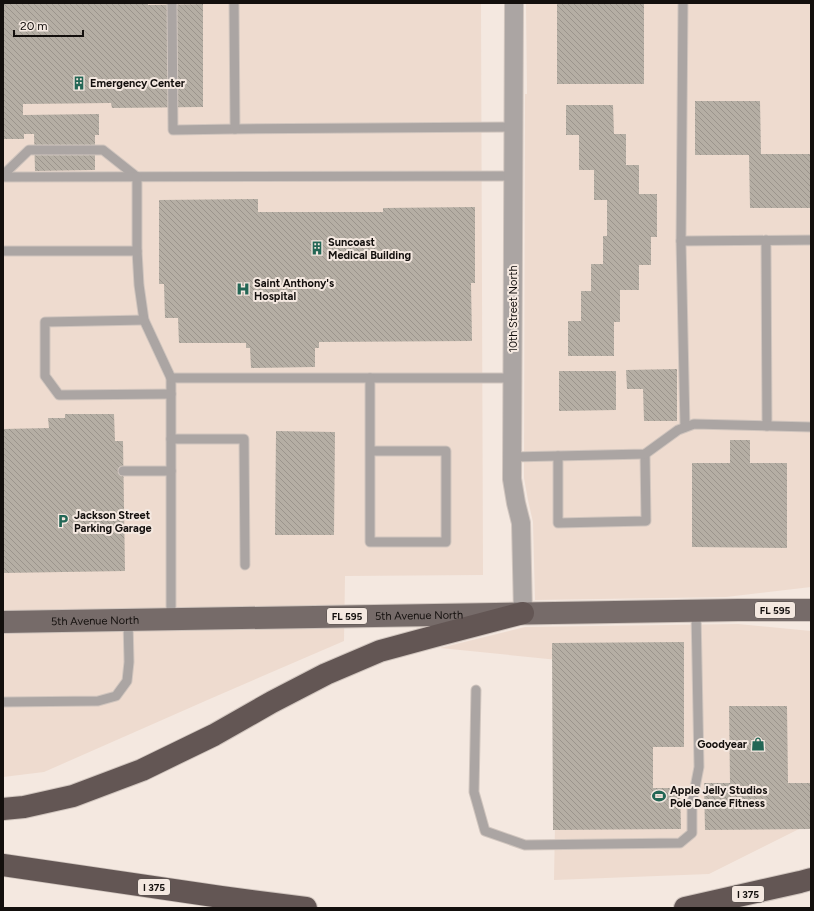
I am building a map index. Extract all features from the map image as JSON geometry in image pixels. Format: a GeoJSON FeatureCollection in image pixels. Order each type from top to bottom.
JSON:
{"type":"FeatureCollection","features":[{"type":"Feature","properties":{"kind":"highway"},"geometry":{"type":"LineString","coordinates":[[3,809],[24,807],[73,796],[142,770],[214,735],[272,702],[326,674],[380,652],[439,635],[524,614]]}},
{"type":"Feature","properties":{"kind":"highway","name":"I 375"},"geometry":{"type":"LineString","coordinates":[[3,865],[306,908]]}},
{"type":"Feature","properties":{"kind":"highway","name":"I 375"},"geometry":{"type":"LineString","coordinates":[[685,908],[811,879]]}},
{"type":"Feature","properties":{"kind":"main road","name":"5th Avenue North"},"geometry":{"type":"LineString","coordinates":[[3,622],[171,618],[811,610]]}},
{"type":"Feature","properties":{"kind":"street","name":"10th Street North"},"geometry":{"type":"LineString","coordinates":[[514,3],[512,479],[521,523],[524,614]]}},
{"type":"Feature","properties":{"kind":"lane"},"geometry":{"type":"LineString","coordinates":[[172,3],[173,130],[514,128]]}},
{"type":"Feature","properties":{"kind":"lane"},"geometry":{"type":"LineString","coordinates":[[234,3],[235,129]]}},
{"type":"Feature","properties":{"kind":"lane"},"geometry":{"type":"LineString","coordinates":[[683,3],[681,241],[685,427]]}},
{"type":"Feature","properties":{"kind":"lane"},"geometry":{"type":"LineString","coordinates":[[3,176],[29,150],[103,150],[137,177]]}},
{"type":"Feature","properties":{"kind":"lane"},"geometry":{"type":"LineString","coordinates":[[3,176],[514,176]]}},
{"type":"Feature","properties":{"kind":"lane"},"geometry":{"type":"LineString","coordinates":[[137,177],[137,251],[139,286],[144,320],[171,378],[171,618]]}},
{"type":"Feature","properties":{"kind":"lane"},"geometry":{"type":"LineString","coordinates":[[766,240],[767,426]]}},
{"type":"Feature","properties":{"kind":"lane"},"geometry":{"type":"LineString","coordinates":[[681,241],[811,240]]}},
{"type":"Feature","properties":{"kind":"lane"},"geometry":{"type":"LineString","coordinates":[[3,251],[137,251]]}},
{"type":"Feature","properties":{"kind":"lane"},"geometry":{"type":"LineString","coordinates":[[144,320],[45,322],[46,376],[59,395],[171,394]]}},
{"type":"Feature","properties":{"kind":"lane"},"geometry":{"type":"LineString","coordinates":[[171,378],[513,378]]}},
{"type":"Feature","properties":{"kind":"lane"},"geometry":{"type":"LineString","coordinates":[[370,378],[370,451],[370,542],[446,542],[446,451],[370,451]]}},
{"type":"Feature","properties":{"kind":"lane"},"geometry":{"type":"LineString","coordinates":[[512,457],[645,454],[678,430],[694,424],[811,427]]}},
{"type":"Feature","properties":{"kind":"lane"},"geometry":{"type":"LineString","coordinates":[[171,439],[244,439],[245,565]]}},
{"type":"Feature","properties":{"kind":"lane"},"geometry":{"type":"LineString","coordinates":[[558,456],[558,523],[646,521],[645,454]]}},
{"type":"Feature","properties":{"kind":"lane"},"geometry":{"type":"LineString","coordinates":[[123,471],[171,471]]}},
{"type":"Feature","properties":{"kind":"lane"},"geometry":{"type":"LineString","coordinates":[[476,690],[474,792],[485,831],[525,845],[680,843],[692,833],[692,803],[699,767],[696,611]]}},
{"type":"Feature","properties":{"kind":"lane"},"geometry":{"type":"LineString","coordinates":[[3,702],[98,701],[116,696],[127,681],[129,662],[128,620]]}},
{"type":"Feature","properties":{"kind":"shaded area","name":"Saint Anthony's Hospital"},"geometry":{"type":"Polygon","coordinates":[[[3,3],[481,3],[483,575],[345,576],[344,641],[44,772],[3,777],[3,3]]]}},
{"type":"Feature","properties":{"kind":"shaded area"},"geometry":{"type":"Polygon","coordinates":[[[526,3],[811,3],[811,587],[726,597],[535,600],[533,522],[524,478],[525,94],[527,94],[526,3]]]}},
{"type":"Feature","properties":{"kind":"shaded area"},"geometry":{"type":"Polygon","coordinates":[[[738,624],[811,631],[811,823],[709,874],[554,880],[558,660],[440,648],[525,627],[738,624]]]}},
{"type":"Feature","properties":{"kind":"building","name":"Emergency Center"},"geometry":{"type":"Polygon","coordinates":[[[3,3],[148,3],[148,5],[203,4],[203,107],[112,108],[111,103],[23,104],[23,115],[99,114],[99,135],[95,135],[95,170],[35,171],[34,134],[24,134],[24,139],[3,139],[3,3]]]}},
{"type":"Feature","properties":{"kind":"building"},"geometry":{"type":"Polygon","coordinates":[[[557,3],[644,3],[644,84],[557,84],[557,3]]]}},
{"type":"Feature","properties":{"kind":"building"},"geometry":{"type":"Polygon","coordinates":[[[695,101],[760,101],[761,154],[811,154],[811,208],[750,208],[749,155],[695,155],[695,101]]]}},
{"type":"Feature","properties":{"kind":"building"},"geometry":{"type":"Polygon","coordinates":[[[566,105],[613,105],[614,134],[626,134],[626,165],[639,165],[639,194],[657,194],[657,237],[651,237],[651,265],[639,265],[639,290],[620,290],[620,322],[614,322],[614,356],[568,356],[568,321],[581,321],[581,291],[591,291],[591,264],[603,264],[603,236],[607,236],[607,200],[594,200],[594,170],[579,170],[579,135],[566,135],[566,105]]]}},
{"type":"Feature","properties":{"kind":"building","name":"Suncoast Medical Building"},"geometry":{"type":"Polygon","coordinates":[[[258,199],[258,212],[383,212],[383,208],[475,207],[475,283],[471,283],[472,341],[319,342],[319,348],[315,348],[315,367],[251,368],[250,348],[246,348],[246,343],[179,343],[178,318],[165,318],[164,284],[159,284],[159,200],[258,199]]]}},
{"type":"Feature","properties":{"kind":"building"},"geometry":{"type":"Polygon","coordinates":[[[677,369],[677,421],[644,421],[643,389],[627,389],[626,370],[677,369]]]}},
{"type":"Feature","properties":{"kind":"building"},"geometry":{"type":"Polygon","coordinates":[[[559,371],[616,371],[616,410],[559,411],[559,371]]]}},
{"type":"Feature","properties":{"kind":"building","name":"Jackson Street Parking Garage"},"geometry":{"type":"Polygon","coordinates":[[[65,414],[114,414],[115,441],[123,441],[125,571],[3,573],[3,429],[49,428],[48,418],[65,418],[65,414]]]}},
{"type":"Feature","properties":{"kind":"building"},"geometry":{"type":"Polygon","coordinates":[[[276,431],[335,432],[334,535],[275,535],[276,431]]]}},
{"type":"Feature","properties":{"kind":"building"},"geometry":{"type":"Polygon","coordinates":[[[730,440],[750,440],[750,463],[787,463],[787,548],[692,547],[692,463],[730,463],[730,440]]]}},
{"type":"Feature","properties":{"kind":"building"},"geometry":{"type":"Polygon","coordinates":[[[684,642],[684,747],[653,747],[653,788],[680,788],[681,829],[553,830],[552,643],[684,642]]]}},
{"type":"Feature","properties":{"kind":"building","name":"Goodyear"},"geometry":{"type":"Polygon","coordinates":[[[729,706],[787,706],[788,783],[811,783],[811,829],[705,830],[704,783],[730,783],[729,706]]]}},
{"type":"Feature","properties":{"kind":"place","name":"Emergency Center"},"geometry":{"type":"Point","coordinates":[79,83]}},
{"type":"Feature","properties":{"kind":"place","name":"Suncoast Medical Building"},"geometry":{"type":"Point","coordinates":[317,248]}},
{"type":"Feature","properties":{"kind":"place","name":"Saint Anthony's Hospital"},"geometry":{"type":"Point","coordinates":[243,289]}},
{"type":"Feature","properties":{"kind":"place","name":"Jackson Street Parking Garage"},"geometry":{"type":"Point","coordinates":[63,521]}},
{"type":"Feature","properties":{"kind":"place","name":"Goodyear"},"geometry":{"type":"Point","coordinates":[758,744]}},
{"type":"Feature","properties":{"kind":"place","name":"Apple Jelly Studios Pole Dance Fitness"},"geometry":{"type":"Point","coordinates":[659,796]}}]}
